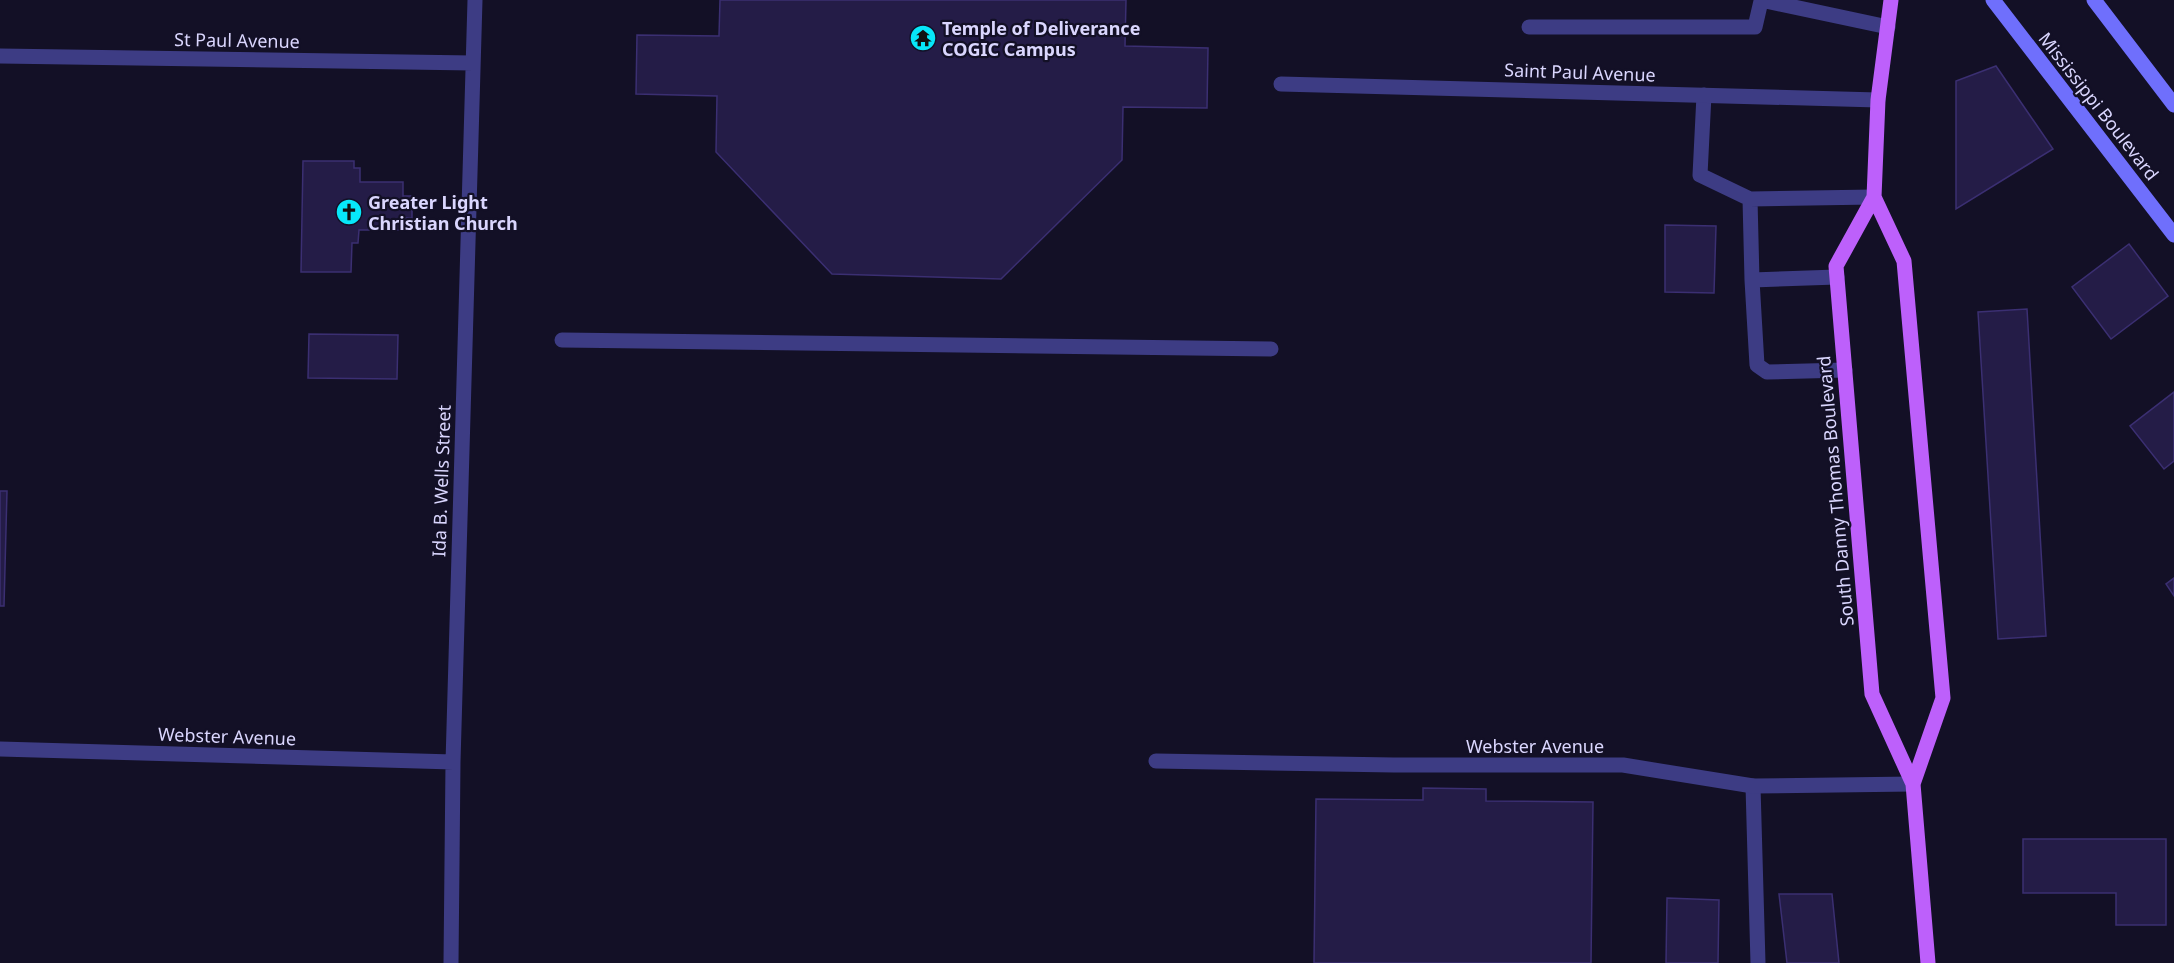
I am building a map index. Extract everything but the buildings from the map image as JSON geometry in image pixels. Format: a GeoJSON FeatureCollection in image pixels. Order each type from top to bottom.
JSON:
{"type":"FeatureCollection","features":[{"type":"Feature","properties":{"kind":"main road","name":"South Danny Thomas Boulevard"},"geometry":{"type":"LineString","coordinates":[[1891,0],[1878,100],[1874,197],[1836,267],[1872,694],[1913,784],[1928,963]]}},
{"type":"Feature","properties":{"kind":"main road","name":"Mississippi Boulevard"},"geometry":{"type":"LineString","coordinates":[[1993,0],[2174,235]]}},
{"type":"Feature","properties":{"kind":"main road"},"geometry":{"type":"LineString","coordinates":[[2094,0],[2174,105]]}},
{"type":"Feature","properties":{"kind":"main road","name":"South Danny Thomas Boulevard"},"geometry":{"type":"LineString","coordinates":[[1874,197],[1904,261],[1943,698],[1913,784]]}},
{"type":"Feature","properties":{"kind":"street","name":"Ida B. Wells Street"},"geometry":{"type":"LineString","coordinates":[[451,963],[453,762],[475,0]]}},
{"type":"Feature","properties":{"kind":"street"},"geometry":{"type":"LineString","coordinates":[[1528,27],[1755,27],[1761,0],[1887,27]]}},
{"type":"Feature","properties":{"kind":"street","name":"St Paul Avenue"},"geometry":{"type":"LineString","coordinates":[[0,56],[474,63]]}},
{"type":"Feature","properties":{"kind":"street","name":"Saint Paul Avenue"},"geometry":{"type":"LineString","coordinates":[[1281,84],[1878,100]]}},
{"type":"Feature","properties":{"kind":"street"},"geometry":{"type":"LineString","coordinates":[[1704,95],[1700,175],[1750,199],[1874,197]]}},
{"type":"Feature","properties":{"kind":"street"},"geometry":{"type":"LineString","coordinates":[[1750,199],[1757,365],[1767,372],[1845,369]]}},
{"type":"Feature","properties":{"kind":"street"},"geometry":{"type":"LineString","coordinates":[[1752,280],[1837,277]]}},
{"type":"Feature","properties":{"kind":"street"},"geometry":{"type":"LineString","coordinates":[[562,340],[1271,349]]}},
{"type":"Feature","properties":{"kind":"street","name":"Webster Avenue"},"geometry":{"type":"LineString","coordinates":[[0,749],[453,762]]}},
{"type":"Feature","properties":{"kind":"street","name":"Webster Avenue"},"geometry":{"type":"LineString","coordinates":[[1156,761],[1394,765],[1623,765],[1753,786],[1913,784]]}},
{"type":"Feature","properties":{"kind":"street"},"geometry":{"type":"LineString","coordinates":[[1753,786],[1758,963]]}},
{"type":"Feature","properties":{"kind":"place","name":"Temple of Deliverance COGIC Campus"},"geometry":{"type":"Point","coordinates":[923,38]}},
{"type":"Feature","properties":{"kind":"place","name":"Greater Light Christian Church"},"geometry":{"type":"Point","coordinates":[349,212]}}]}
